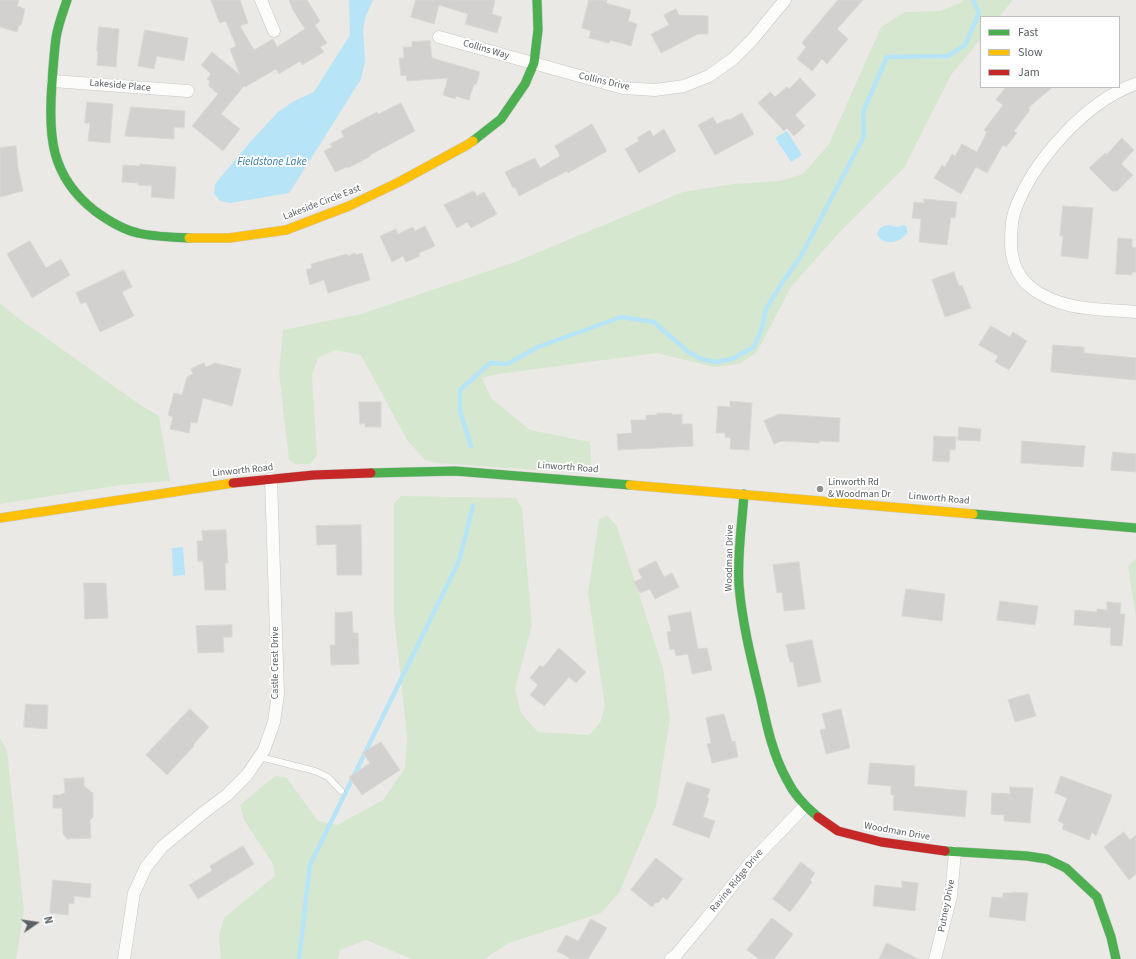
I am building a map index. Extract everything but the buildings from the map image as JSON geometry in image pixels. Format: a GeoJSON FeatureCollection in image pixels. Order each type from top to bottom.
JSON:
{"type":"FeatureCollection","features":[{"type":"Feature","properties":{"kind":"street","name":"Lakeside Circle East"},"geometry":{"type":"LineString","coordinates":[[67,0],[56,37],[50,126],[53,148],[60,168],[70,187],[84,203],[106,219],[137,233],[197,239],[221,238],[286,230],[349,206],[399,182],[467,145],[501,119],[525,84],[534,63],[538,30],[537,0]]}},
{"type":"Feature","properties":{"kind":"street"},"geometry":{"type":"LineString","coordinates":[[261,0],[274,31]]}},
{"type":"Feature","properties":{"kind":"street","name":"Collins Drive"},"geometry":{"type":"LineString","coordinates":[[534,63],[623,88],[655,90],[684,86],[709,76],[732,59],[752,40],[785,0]]}},
{"type":"Feature","properties":{"kind":"street","name":"Collins Way"},"geometry":{"type":"LineString","coordinates":[[439,37],[534,63]]}},
{"type":"Feature","properties":{"kind":"street","name":"Lakeside Place"},"geometry":{"type":"LineString","coordinates":[[53,81],[188,91]]}},
{"type":"Feature","properties":{"kind":"street"},"geometry":{"type":"LineString","coordinates":[[1136,84],[1102,102],[1078,121],[1056,144],[1037,167],[1027,185],[1015,211],[1011,230],[1011,250],[1015,266],[1022,278],[1041,294],[1056,302],[1071,307],[1136,312]]}},
{"type":"Feature","properties":{"kind":"street","name":"Linworth Road"},"geometry":{"type":"LineString","coordinates":[[0,518],[217,484],[314,475],[455,471],[1136,528]]}},
{"type":"Feature","properties":{"kind":"street","name":"Castle Crest Drive"},"geometry":{"type":"LineString","coordinates":[[124,959],[134,893],[146,867],[162,847],[227,795],[247,775],[260,757],[274,722],[278,694],[271,479]]}},
{"type":"Feature","properties":{"kind":"street","name":"Woodman Drive"},"geometry":{"type":"LineString","coordinates":[[744,494],[738,556],[739,584],[746,631],[756,680],[776,757],[787,781],[805,806],[834,828],[852,835],[881,842],[955,852],[1027,856],[1047,859],[1066,868],[1097,897],[1111,937],[1116,959]]}},
{"type":"Feature","properties":{"kind":"street","name":"Ravine Ridge Drive"},"geometry":{"type":"LineString","coordinates":[[671,959],[706,919],[750,863],[805,806]]}},
{"type":"Feature","properties":{"kind":"street","name":"Putney Drive"},"geometry":{"type":"LineString","coordinates":[[935,959],[951,896],[955,852]]}},
{"type":"Feature","properties":{"kind":"lane"},"geometry":{"type":"LineString","coordinates":[[260,757],[315,771],[328,777],[341,791]]}},
{"type":"Feature","properties":{"kind":"green space"},"geometry":{"type":"Polygon","coordinates":[[[963,0],[1013,0],[1000,16],[980,16],[980,40],[951,75],[904,168],[839,233],[791,287],[757,352],[739,364],[714,367],[657,353],[498,374],[482,378],[491,398],[530,430],[590,442],[592,474],[437,463],[425,460],[407,440],[361,355],[335,350],[318,358],[312,376],[317,455],[310,464],[295,464],[289,460],[279,373],[283,330],[361,314],[515,262],[683,192],[734,184],[780,181],[803,174],[829,144],[881,27],[905,12],[940,11],[960,3],[963,0]]]}},
{"type":"Feature","properties":{"kind":"green space"},"geometry":{"type":"Polygon","coordinates":[[[0,303],[14,315],[139,404],[159,416],[170,481],[121,485],[0,504],[0,303]]]}},
{"type":"Feature","properties":{"kind":"green space"},"geometry":{"type":"Polygon","coordinates":[[[401,496],[516,498],[522,508],[532,625],[515,689],[521,713],[538,732],[589,735],[600,723],[605,707],[588,593],[599,519],[608,516],[617,526],[663,668],[670,719],[656,806],[619,893],[601,913],[509,943],[484,959],[412,959],[366,940],[340,950],[338,959],[221,959],[219,935],[224,918],[275,876],[273,864],[244,820],[240,805],[275,776],[286,777],[318,821],[337,825],[383,800],[405,768],[407,737],[394,616],[394,503],[401,496]]]}},
{"type":"Feature","properties":{"kind":"green space"},"geometry":{"type":"Polygon","coordinates":[[[1136,559],[1136,617],[1128,566],[1136,559]]]}},
{"type":"Feature","properties":{"kind":"green space"},"geometry":{"type":"Polygon","coordinates":[[[0,738],[7,750],[24,911],[16,959],[0,959],[0,738]]]}},
{"type":"Feature","properties":{"kind":"water","name":"Fieldstone Lake"},"geometry":{"type":"Polygon","coordinates":[[[349,0],[373,0],[365,18],[363,30],[365,61],[361,79],[295,184],[289,193],[230,203],[220,201],[214,194],[215,184],[250,142],[278,112],[294,101],[314,92],[350,35],[349,0]]]}},
{"type":"Feature","properties":{"kind":"water"},"geometry":{"type":"Polygon","coordinates":[[[787,131],[802,155],[791,162],[776,139],[787,131]]]}},
{"type":"Feature","properties":{"kind":"water"},"geometry":{"type":"Polygon","coordinates":[[[888,225],[898,227],[904,225],[907,227],[907,233],[896,241],[884,241],[877,234],[881,228],[888,225]]]}},
{"type":"Feature","properties":{"kind":"water"},"geometry":{"type":"Polygon","coordinates":[[[183,547],[185,575],[173,576],[172,548],[183,547]]]}},
{"type":"Feature","properties":{"kind":"waterway"},"geometry":{"type":"LineString","coordinates":[[471,446],[460,411],[460,390],[490,363],[507,364],[538,347],[621,317],[654,322],[687,351],[701,359],[716,362],[732,359],[754,347],[762,328],[766,309],[801,256],[864,136],[863,112],[887,57],[948,56],[965,45],[979,13],[973,0]]}},
{"type":"Feature","properties":{"kind":"waterway"},"geometry":{"type":"LineString","coordinates":[[299,959],[310,865],[459,561],[473,506]]}},
{"type":"Feature","properties":{"kind":"traffic: fast"},"geometry":{"type":"LineString","coordinates":[[67,0],[59,23],[56,38],[51,102],[52,137],[55,153],[61,169],[69,184],[80,198],[95,211],[115,224],[133,232],[163,237],[189,238]]}},
{"type":"Feature","properties":{"kind":"traffic: fast"},"geometry":{"type":"LineString","coordinates":[[473,141],[501,119],[525,84],[534,63],[538,30],[537,0]]}},
{"type":"Feature","properties":{"kind":"traffic: fast"},"geometry":{"type":"LineString","coordinates":[[371,473],[455,471],[630,485]]}},
{"type":"Feature","properties":{"kind":"traffic: fast"},"geometry":{"type":"LineString","coordinates":[[744,494],[739,551],[739,585],[742,614],[751,657],[768,730],[778,761],[793,791],[818,817]]}},
{"type":"Feature","properties":{"kind":"traffic: fast"},"geometry":{"type":"LineString","coordinates":[[973,514],[1136,528]]}},
{"type":"Feature","properties":{"kind":"traffic: fast"},"geometry":{"type":"LineString","coordinates":[[945,851],[1027,856],[1047,859],[1066,868],[1097,897],[1111,937],[1116,959]]}},
{"type":"Feature","properties":{"kind":"traffic: slow"},"geometry":{"type":"LineString","coordinates":[[189,238],[229,238],[286,230],[349,206],[399,182],[473,141]]}},
{"type":"Feature","properties":{"kind":"traffic: slow"},"geometry":{"type":"LineString","coordinates":[[0,518],[233,483]]}},
{"type":"Feature","properties":{"kind":"traffic: slow"},"geometry":{"type":"LineString","coordinates":[[630,485],[973,514]]}},
{"type":"Feature","properties":{"kind":"traffic: jam"},"geometry":{"type":"LineString","coordinates":[[233,483],[314,475],[371,473]]}},
{"type":"Feature","properties":{"kind":"traffic: jam"},"geometry":{"type":"LineString","coordinates":[[818,817],[838,831],[881,842],[945,851]]}},
{"type":"Feature","properties":{"kind":"place","name":"Linworth Rd & Woodman Dr"},"geometry":{"type":"Point","coordinates":[820,489]}}]}
